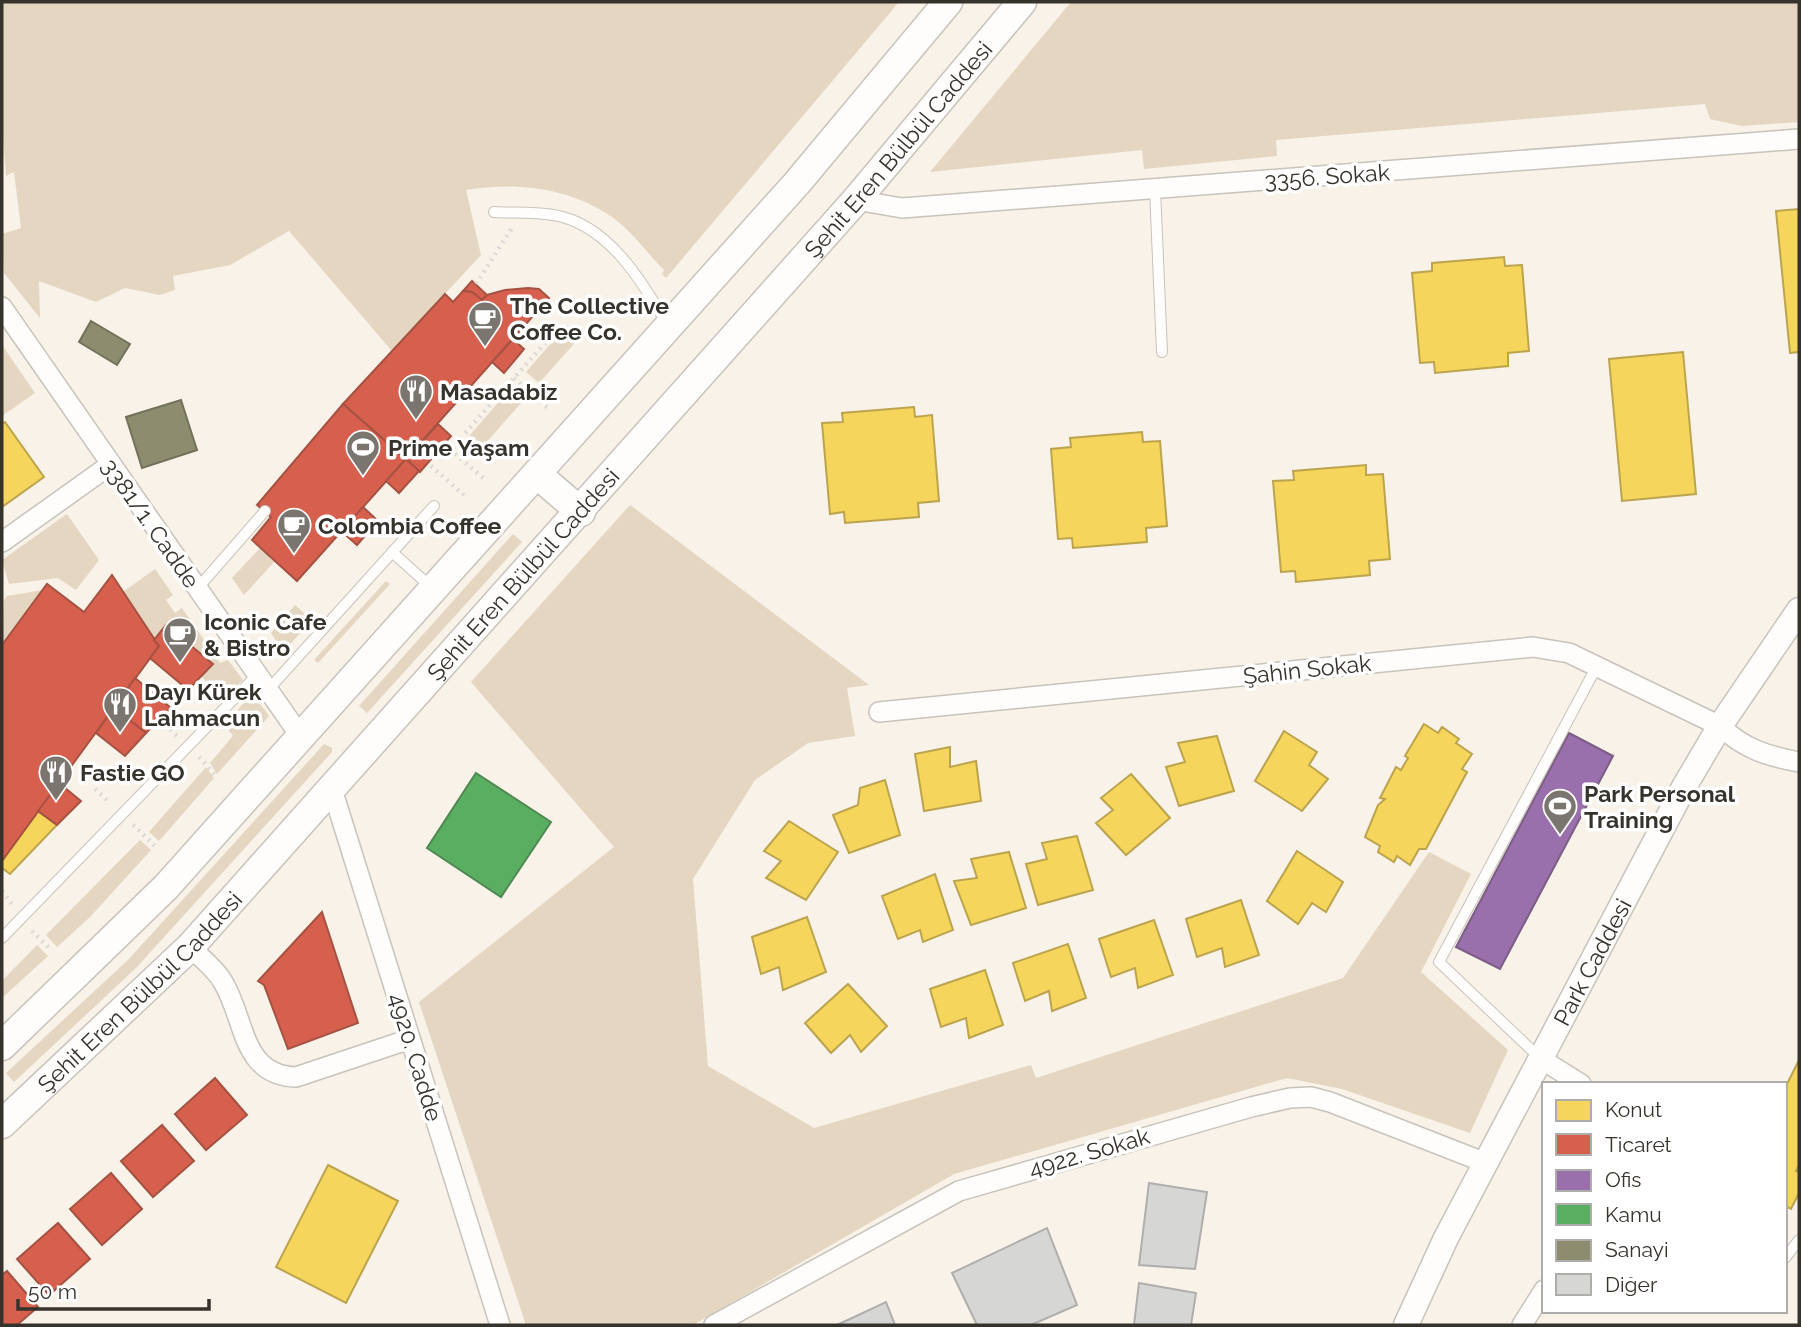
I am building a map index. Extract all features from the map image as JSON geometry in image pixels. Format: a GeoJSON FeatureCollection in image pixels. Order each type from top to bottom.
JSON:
{"type":"FeatureCollection","features":[{"type":"Feature","properties":{"kind":"main road"},"geometry":{"type":"LineString","coordinates":[[2,1046],[122,933],[301,737],[797,183],[948,2]]}},
{"type":"Feature","properties":{"kind":"main road","name":"Şehit Eren Bülbül Caddesi"},"geometry":{"type":"LineString","coordinates":[[2,1124],[190,947],[856,200],[1021,2]]}},
{"type":"Feature","properties":{"kind":"main road"},"geometry":{"type":"LineString","coordinates":[[538,475],[580,512]]}},
{"type":"Feature","properties":{"kind":"street","name":"3356. Sokak"},"geometry":{"type":"LineString","coordinates":[[856,200],[902,208],[1799,139]]}},
{"type":"Feature","properties":{"kind":"street","name":"3381/1. Cadde"},"geometry":{"type":"LineString","coordinates":[[2,307],[301,737]]}},
{"type":"Feature","properties":{"kind":"street"},"geometry":{"type":"LineString","coordinates":[[2,542],[110,465]]}},
{"type":"Feature","properties":{"kind":"street","name":"Park Caddesi"},"geometry":{"type":"LineString","coordinates":[[1406,1325],[1446,1238],[1671,810],[1720,726],[1799,610]]}},
{"type":"Feature","properties":{"kind":"street","name":"Şahin Sokak"},"geometry":{"type":"LineString","coordinates":[[878,712],[1517,648],[1559,650],[1720,726],[1738,743],[1757,753],[1799,762]]}},
{"type":"Feature","properties":{"kind":"street","name":"4920. Cadde"},"geometry":{"type":"LineString","coordinates":[[332,789],[500,1325]]}},
{"type":"Feature","properties":{"kind":"street"},"geometry":{"type":"LineString","coordinates":[[190,947],[222,979],[250,1049],[269,1072],[296,1077],[410,1038]]}},
{"type":"Feature","properties":{"kind":"street"},"geometry":{"type":"LineString","coordinates":[[1541,1059],[1578,1082]]}},
{"type":"Feature","properties":{"kind":"street","name":"4922. Sokak"},"geometry":{"type":"LineString","coordinates":[[714,1325],[959,1191],[1049,1163],[1270,1102],[1311,1097],[1330,1102],[1486,1163]]}},
{"type":"Feature","properties":{"kind":"street"},"geometry":{"type":"LineString","coordinates":[[1522,1325],[1542,1293]]}},
{"type":"Feature","properties":{"kind":"lane"},"geometry":{"type":"LineString","coordinates":[[1155,189],[1162,352]]}},
{"type":"Feature","properties":{"kind":"lane"},"geometry":{"type":"LineString","coordinates":[[494,212],[554,215],[590,229],[629,265],[669,327]]}},
{"type":"Feature","properties":{"kind":"lane"},"geometry":{"type":"LineString","coordinates":[[2,938],[262,682],[434,506]]}},
{"type":"Feature","properties":{"kind":"lane"},"geometry":{"type":"LineString","coordinates":[[197,589],[265,511]]}},
{"type":"Feature","properties":{"kind":"lane"},"geometry":{"type":"LineString","coordinates":[[391,552],[434,590]]}},
{"type":"Feature","properties":{"kind":"lane"},"geometry":{"type":"LineString","coordinates":[[1541,1059],[1439,962],[1597,666]]}},
{"type":"Feature","properties":{"kind":"lane"},"geometry":{"type":"LineString","coordinates":[[1787,1255],[1799,1240]]}},
{"type":"Feature","properties":{"kind":"path"},"geometry":{"type":"LineString","coordinates":[[476,284],[523,213]]}},
{"type":"Feature","properties":{"kind":"path"},"geometry":{"type":"LineString","coordinates":[[484,478],[454,453],[453,447],[561,325]]}},
{"type":"Feature","properties":{"kind":"path"},"geometry":{"type":"LineString","coordinates":[[514,378],[550,410]]}},
{"type":"Feature","properties":{"kind":"path"},"geometry":{"type":"LineString","coordinates":[[431,466],[466,497]]}},
{"type":"Feature","properties":{"kind":"path"},"geometry":{"type":"LineString","coordinates":[[208,765],[216,776]]}},
{"type":"Feature","properties":{"kind":"path"},"geometry":{"type":"LineString","coordinates":[[129,821],[155,846]]}},
{"type":"Feature","properties":{"kind":"path"},"geometry":{"type":"LineString","coordinates":[[27,926],[52,951]]}},
{"type":"Feature","properties":{"kind":"shaded area"},"geometry":{"type":"Polygon","coordinates":[[[2,2],[899,2],[666,278],[662,274],[664,270],[629,232],[614,218],[590,204],[556,192],[538,189],[502,187],[466,190],[481,255],[392,351],[289,231],[230,265],[173,276],[175,290],[160,295],[125,288],[96,302],[39,281],[40,318],[4,273],[2,234],[21,228],[14,172],[6,176],[2,121],[2,2]]]}},
{"type":"Feature","properties":{"kind":"shaded area"},"geometry":{"type":"Polygon","coordinates":[[[1071,2],[1799,2],[1799,122],[1742,126],[1710,119],[1705,104],[1276,140],[1277,156],[1144,169],[1142,150],[930,172],[1071,2]]]}},
{"type":"Feature","properties":{"kind":"shaded area"},"geometry":{"type":"Polygon","coordinates":[[[567,325],[581,336],[539,383],[526,372],[567,325]]]}},
{"type":"Feature","properties":{"kind":"shaded area"},"geometry":{"type":"Polygon","coordinates":[[[2,345],[35,393],[2,416],[2,345]]]}},
{"type":"Feature","properties":{"kind":"shaded area"},"geometry":{"type":"Polygon","coordinates":[[[509,390],[522,402],[477,453],[464,442],[509,390]]]}},
{"type":"Feature","properties":{"kind":"shaded area"},"geometry":{"type":"Polygon","coordinates":[[[630,505],[869,685],[847,688],[855,736],[808,743],[755,780],[693,879],[708,1066],[814,1128],[1031,1065],[1036,1078],[1343,978],[1429,852],[1471,874],[1421,972],[1508,1050],[1470,1133],[1342,1089],[1287,1078],[954,1174],[693,1325],[526,1325],[419,1002],[614,847],[471,682],[630,505]]]}},
{"type":"Feature","properties":{"kind":"shaded area"},"geometry":{"type":"Polygon","coordinates":[[[67,514],[99,560],[76,590],[58,578],[9,584],[2,560],[67,514]]]}},
{"type":"Feature","properties":{"kind":"shaded area"},"geometry":{"type":"Polygon","coordinates":[[[513,534],[522,542],[367,713],[359,706],[513,534]]]}},
{"type":"Feature","properties":{"kind":"shaded area"},"geometry":{"type":"Polygon","coordinates":[[[260,548],[275,561],[244,595],[232,578],[260,548]]]}},
{"type":"Feature","properties":{"kind":"shaded area"},"geometry":{"type":"Polygon","coordinates":[[[155,569],[173,595],[166,600],[175,613],[182,608],[220,663],[228,660],[243,680],[223,699],[201,676],[213,663],[167,626],[154,640],[123,592],[155,569]]]}},
{"type":"Feature","properties":{"kind":"shaded area"},"geometry":{"type":"Polygon","coordinates":[[[386,581],[390,584],[318,663],[314,660],[386,581]]]}},
{"type":"Feature","properties":{"kind":"shaded area"},"geometry":{"type":"Polygon","coordinates":[[[43,590],[2,645],[4,600],[7,596],[43,590]]]}},
{"type":"Feature","properties":{"kind":"shaded area"},"geometry":{"type":"Polygon","coordinates":[[[295,605],[312,620],[283,652],[271,633],[295,605]]]}},
{"type":"Feature","properties":{"kind":"shaded area"},"geometry":{"type":"Polygon","coordinates":[[[252,693],[269,716],[217,774],[210,763],[233,736],[225,725],[252,693]]]}},
{"type":"Feature","properties":{"kind":"shaded area"},"geometry":{"type":"Polygon","coordinates":[[[324,744],[332,748],[332,752],[136,968],[14,1082],[6,1073],[128,960],[324,744]]]}},
{"type":"Feature","properties":{"kind":"shaded area"},"geometry":{"type":"Polygon","coordinates":[[[206,767],[214,778],[159,841],[149,832],[206,767]]]}},
{"type":"Feature","properties":{"kind":"shaded area"},"geometry":{"type":"Polygon","coordinates":[[[140,840],[151,850],[90,917],[57,947],[46,935],[140,840]]]}},
{"type":"Feature","properties":{"kind":"shaded area"},"geometry":{"type":"Polygon","coordinates":[[[37,945],[48,956],[2,998],[2,981],[37,945]]]}},
{"type":"Feature","properties":{"kind":"building: Konut"},"geometry":{"type":"Polygon","coordinates":[[[1799,209],[1799,352],[1790,353],[1776,211],[1799,209]]]}},
{"type":"Feature","properties":{"kind":"building: Konut"},"geometry":{"type":"Polygon","coordinates":[[[1504,257],[1505,266],[1522,265],[1529,351],[1508,353],[1508,366],[1435,373],[1434,362],[1420,363],[1412,273],[1432,271],[1432,263],[1504,257]]]}},
{"type":"Feature","properties":{"kind":"building: Konut"},"geometry":{"type":"Polygon","coordinates":[[[1683,352],[1696,494],[1622,501],[1609,359],[1683,352]]]}},
{"type":"Feature","properties":{"kind":"building: Konut"},"geometry":{"type":"Polygon","coordinates":[[[914,407],[915,417],[932,415],[939,501],[918,503],[919,517],[845,523],[844,512],[830,514],[822,423],[843,422],[842,413],[914,407]]]}},
{"type":"Feature","properties":{"kind":"building: Konut"},"geometry":{"type":"Polygon","coordinates":[[[5,422],[44,477],[2,507],[2,424],[5,422]]]}},
{"type":"Feature","properties":{"kind":"building: Konut"},"geometry":{"type":"Polygon","coordinates":[[[1142,432],[1143,442],[1160,441],[1167,526],[1146,528],[1147,542],[1073,548],[1072,538],[1058,539],[1051,449],[1071,447],[1070,438],[1142,432]]]}},
{"type":"Feature","properties":{"kind":"building: Konut"},"geometry":{"type":"Polygon","coordinates":[[[1366,465],[1366,475],[1383,474],[1390,559],[1369,561],[1370,575],[1296,582],[1295,571],[1281,572],[1273,481],[1294,480],[1293,471],[1366,465]]]}},
{"type":"Feature","properties":{"kind":"building: Konut"},"geometry":{"type":"Polygon","coordinates":[[[1424,724],[1438,733],[1442,727],[1459,739],[1456,743],[1472,754],[1462,769],[1467,772],[1426,849],[1419,849],[1410,865],[1397,856],[1394,862],[1378,852],[1380,846],[1365,837],[1378,805],[1385,799],[1380,798],[1396,767],[1401,770],[1408,758],[1405,756],[1424,724]]]}},
{"type":"Feature","properties":{"kind":"building: Konut"},"geometry":{"type":"Polygon","coordinates":[[[1284,731],[1317,752],[1309,765],[1328,779],[1302,811],[1255,781],[1284,731]]]}},
{"type":"Feature","properties":{"kind":"building: Konut"},"geometry":{"type":"Polygon","coordinates":[[[1217,736],[1234,791],[1179,806],[1166,767],[1185,762],[1178,743],[1217,736]]]}},
{"type":"Feature","properties":{"kind":"building: Konut"},"geometry":{"type":"Polygon","coordinates":[[[950,747],[950,767],[976,761],[981,801],[924,811],[915,754],[950,747]]]}},
{"type":"Feature","properties":{"kind":"building: Konut"},"geometry":{"type":"Polygon","coordinates":[[[1131,774],[1170,818],[1126,855],[1096,823],[1113,810],[1101,798],[1131,774]]]}},
{"type":"Feature","properties":{"kind":"building: Konut"},"geometry":{"type":"Polygon","coordinates":[[[885,780],[900,835],[849,853],[833,815],[858,805],[860,788],[885,780]]]}},
{"type":"Feature","properties":{"kind":"building: Konut"},"geometry":{"type":"Polygon","coordinates":[[[38,811],[57,825],[10,874],[2,868],[2,861],[38,811]]]}},
{"type":"Feature","properties":{"kind":"building: Konut"},"geometry":{"type":"Polygon","coordinates":[[[789,821],[838,852],[806,900],[766,878],[781,861],[764,851],[789,821]]]}},
{"type":"Feature","properties":{"kind":"building: Konut"},"geometry":{"type":"Polygon","coordinates":[[[1077,836],[1093,890],[1038,905],[1026,864],[1047,859],[1042,843],[1077,836]]]}},
{"type":"Feature","properties":{"kind":"building: Konut"},"geometry":{"type":"Polygon","coordinates":[[[1297,851],[1343,882],[1326,912],[1312,903],[1298,924],[1267,901],[1297,851]]]}},
{"type":"Feature","properties":{"kind":"building: Konut"},"geometry":{"type":"Polygon","coordinates":[[[1009,852],[1026,908],[971,925],[954,881],[977,878],[971,859],[1009,852]]]}},
{"type":"Feature","properties":{"kind":"building: Konut"},"geometry":{"type":"Polygon","coordinates":[[[935,874],[953,930],[923,942],[920,930],[898,939],[882,896],[935,874]]]}},
{"type":"Feature","properties":{"kind":"building: Konut"},"geometry":{"type":"Polygon","coordinates":[[[1241,900],[1259,955],[1225,967],[1222,948],[1197,957],[1186,919],[1241,900]]]}},
{"type":"Feature","properties":{"kind":"building: Konut"},"geometry":{"type":"Polygon","coordinates":[[[807,917],[826,972],[783,990],[779,967],[761,974],[752,937],[807,917]]]}},
{"type":"Feature","properties":{"kind":"building: Konut"},"geometry":{"type":"Polygon","coordinates":[[[1154,920],[1173,975],[1138,988],[1135,968],[1111,977],[1099,939],[1154,920]]]}},
{"type":"Feature","properties":{"kind":"building: Konut"},"geometry":{"type":"Polygon","coordinates":[[[1068,944],[1086,998],[1052,1011],[1049,991],[1025,1001],[1013,963],[1068,944]]]}},
{"type":"Feature","properties":{"kind":"building: Konut"},"geometry":{"type":"Polygon","coordinates":[[[985,970],[1003,1025],[969,1038],[966,1018],[941,1027],[930,989],[985,970]]]}},
{"type":"Feature","properties":{"kind":"building: Konut"},"geometry":{"type":"Polygon","coordinates":[[[848,984],[887,1026],[861,1052],[850,1035],[831,1053],[805,1023],[848,984]]]}},
{"type":"Feature","properties":{"kind":"building: Konut"},"geometry":{"type":"Polygon","coordinates":[[[1799,1060],[1799,1165],[1796,1171],[1799,1172],[1799,1193],[1791,1209],[1787,1207],[1787,1084],[1799,1060]]]}},
{"type":"Feature","properties":{"kind":"building: Konut"},"geometry":{"type":"Polygon","coordinates":[[[328,1165],[398,1201],[346,1303],[276,1267],[328,1165]]]}},
{"type":"Feature","properties":{"kind":"building: Ticaret"},"geometry":{"type":"Polygon","coordinates":[[[472,281],[487,295],[482,300],[472,292],[463,291],[472,281]]]}},
{"type":"Feature","properties":{"kind":"building: Ticaret"},"geometry":{"type":"Polygon","coordinates":[[[539,289],[549,298],[406,459],[343,404],[445,294],[453,302],[463,291],[472,292],[482,300],[487,295],[505,290],[539,289]]]}},
{"type":"Feature","properties":{"kind":"building: Ticaret"},"geometry":{"type":"Polygon","coordinates":[[[513,339],[524,349],[504,373],[492,362],[513,339]]]}},
{"type":"Feature","properties":{"kind":"building: Ticaret"},"geometry":{"type":"Polygon","coordinates":[[[343,404],[406,459],[297,581],[252,540],[271,517],[257,505],[343,404]]]}},
{"type":"Feature","properties":{"kind":"building: Ticaret"},"geometry":{"type":"Polygon","coordinates":[[[438,424],[451,436],[420,472],[406,459],[438,424]]]}},
{"type":"Feature","properties":{"kind":"building: Ticaret"},"geometry":{"type":"Polygon","coordinates":[[[406,459],[419,471],[399,493],[386,481],[406,459]]]}},
{"type":"Feature","properties":{"kind":"building: Ticaret"},"geometry":{"type":"Polygon","coordinates":[[[363,507],[378,521],[357,545],[341,531],[363,507]]]}},
{"type":"Feature","properties":{"kind":"building: Ticaret"},"geometry":{"type":"Polygon","coordinates":[[[112,575],[159,646],[2,861],[2,645],[47,584],[84,612],[112,575]]]}},
{"type":"Feature","properties":{"kind":"building: Ticaret"},"geometry":{"type":"Polygon","coordinates":[[[166,625],[213,664],[188,690],[150,658],[159,646],[154,640],[166,625]]]}},
{"type":"Feature","properties":{"kind":"building: Ticaret"},"geometry":{"type":"Polygon","coordinates":[[[135,678],[171,708],[146,733],[114,708],[135,678]]]}},
{"type":"Feature","properties":{"kind":"building: Ticaret"},"geometry":{"type":"Polygon","coordinates":[[[114,708],[146,733],[125,756],[96,733],[114,708]]]}},
{"type":"Feature","properties":{"kind":"building: Ticaret"},"geometry":{"type":"Polygon","coordinates":[[[59,783],[81,801],[57,825],[38,811],[59,783]]]}},
{"type":"Feature","properties":{"kind":"building: Ticaret"},"geometry":{"type":"Polygon","coordinates":[[[322,912],[358,1023],[288,1049],[264,985],[258,981],[322,912]]]}},
{"type":"Feature","properties":{"kind":"building: Ticaret"},"geometry":{"type":"Polygon","coordinates":[[[215,1078],[247,1115],[206,1150],[175,1114],[215,1078]]]}},
{"type":"Feature","properties":{"kind":"building: Ticaret"},"geometry":{"type":"Polygon","coordinates":[[[162,1125],[194,1161],[153,1197],[121,1161],[162,1125]]]}},
{"type":"Feature","properties":{"kind":"building: Ticaret"},"geometry":{"type":"Polygon","coordinates":[[[111,1173],[142,1209],[102,1245],[70,1209],[111,1173]]]}},
{"type":"Feature","properties":{"kind":"building: Ticaret"},"geometry":{"type":"Polygon","coordinates":[[[58,1223],[90,1259],[49,1295],[17,1259],[58,1223]]]}},
{"type":"Feature","properties":{"kind":"building: Ticaret"},"geometry":{"type":"Polygon","coordinates":[[[7,1271],[38,1307],[17,1325],[2,1325],[2,1275],[7,1271]]]}},
{"type":"Feature","properties":{"kind":"building: Ofis"},"geometry":{"type":"Polygon","coordinates":[[[1569,733],[1613,756],[1500,969],[1456,947],[1569,733]]]}},
{"type":"Feature","properties":{"kind":"building: Kamu"},"geometry":{"type":"Polygon","coordinates":[[[476,773],[551,822],[501,897],[427,848],[476,773]]]}},
{"type":"Feature","properties":{"kind":"building: Sanayi"},"geometry":{"type":"Polygon","coordinates":[[[91,321],[130,344],[117,365],[79,342],[91,321]]]}},
{"type":"Feature","properties":{"kind":"building: Sanayi"},"geometry":{"type":"Polygon","coordinates":[[[181,400],[197,450],[142,468],[126,417],[181,400]]]}},
{"type":"Feature","properties":{"kind":"building: Diğer"},"geometry":{"type":"Polygon","coordinates":[[[1149,1183],[1207,1192],[1195,1269],[1139,1265],[1149,1183]]]}},
{"type":"Feature","properties":{"kind":"building: Diğer"},"geometry":{"type":"Polygon","coordinates":[[[1047,1228],[1077,1305],[1031,1325],[977,1325],[952,1273],[1047,1228]]]}},
{"type":"Feature","properties":{"kind":"building: Diğer"},"geometry":{"type":"Polygon","coordinates":[[[1139,1283],[1196,1293],[1191,1325],[1134,1325],[1139,1283]]]}},
{"type":"Feature","properties":{"kind":"building: Diğer"},"geometry":{"type":"Polygon","coordinates":[[[886,1302],[895,1325],[837,1325],[886,1302]]]}},
{"type":"Feature","properties":{"kind":"place","name":"The Collective Coffee Co."},"geometry":{"type":"Point","coordinates":[485,348]}},
{"type":"Feature","properties":{"kind":"place","name":"Masadabiz"},"geometry":{"type":"Point","coordinates":[416,421]}},
{"type":"Feature","properties":{"kind":"place","name":"Prime Yaşam"},"geometry":{"type":"Point","coordinates":[363,477]}},
{"type":"Feature","properties":{"kind":"place","name":"Colombia Coffee"},"geometry":{"type":"Point","coordinates":[294,555]}},
{"type":"Feature","properties":{"kind":"place","name":"Iconic Cafe & Bistro"},"geometry":{"type":"Point","coordinates":[180,664]}},
{"type":"Feature","properties":{"kind":"place","name":"Dayı Kürek Lahmacun"},"geometry":{"type":"Point","coordinates":[120,734]}},
{"type":"Feature","properties":{"kind":"place","name":"Fastie GO"},"geometry":{"type":"Point","coordinates":[56,802]}},
{"type":"Feature","properties":{"kind":"place","name":"Park Personal Training"},"geometry":{"type":"Point","coordinates":[1560,836]}}]}
